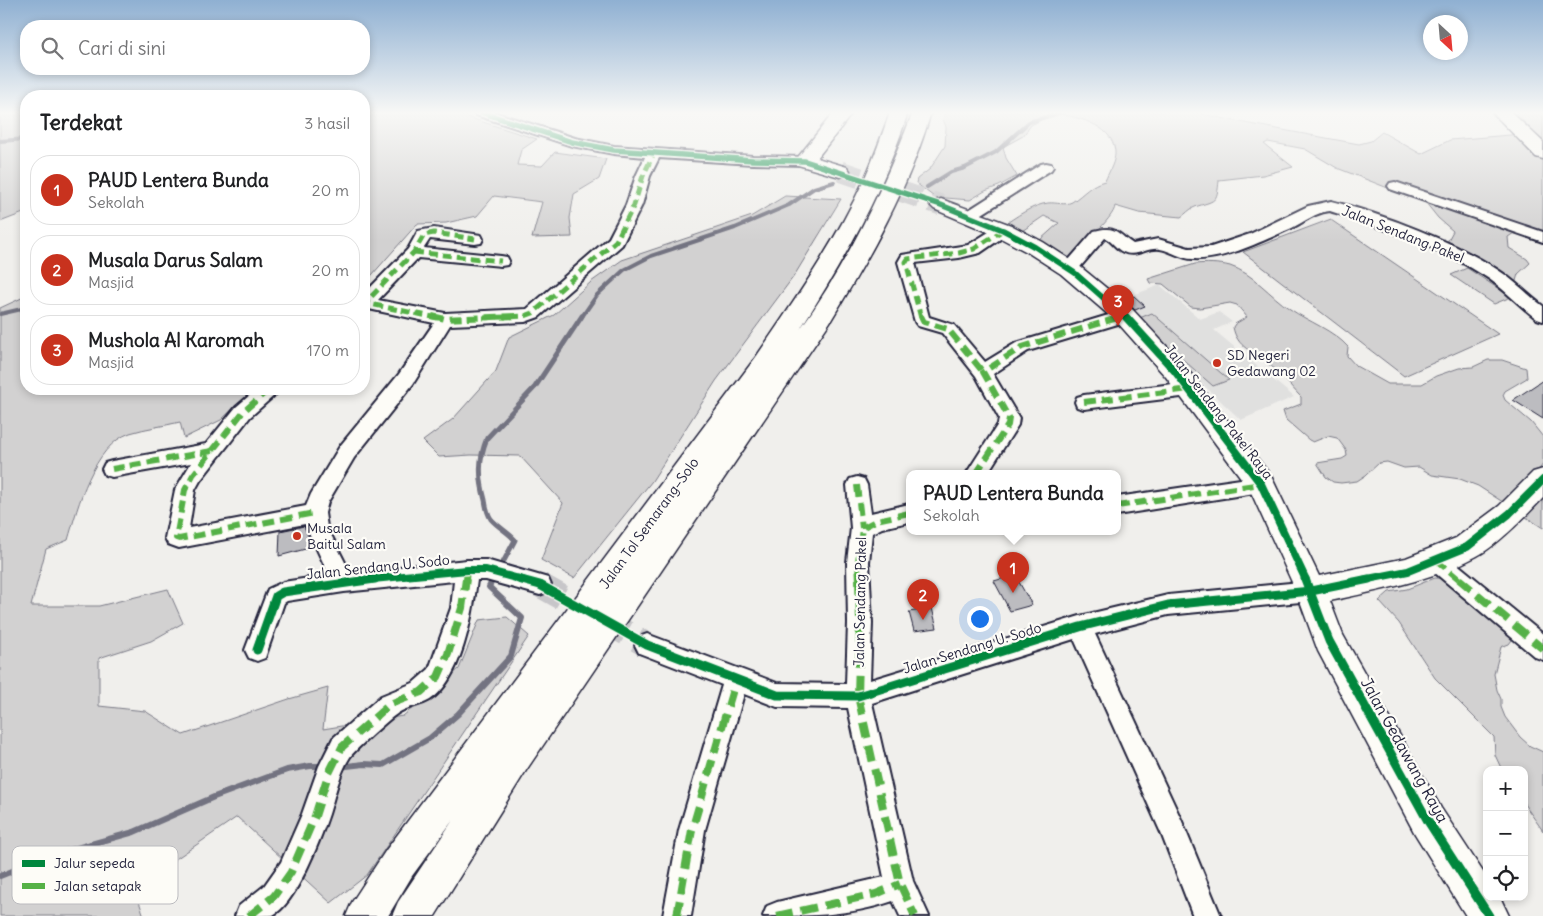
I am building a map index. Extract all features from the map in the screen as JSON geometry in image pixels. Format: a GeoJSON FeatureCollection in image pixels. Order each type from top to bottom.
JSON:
{"type":"FeatureCollection","features":[{"type":"Feature","properties":{"kind":"main road"},"geometry":{"type":"LineString","coordinates":[[810,155],[805,161],[840,171]]}},
{"type":"Feature","properties":{"kind":"main road","name":"Jalan Tol Semarang–Solo"},"geometry":{"type":"LineString","coordinates":[[366,916],[400,863],[766,363],[822,277],[866,198],[884,155]]}},
{"type":"Feature","properties":{"kind":"main road","name":"Jalan Tol Semarang–Solo"},"geometry":{"type":"LineString","coordinates":[[412,916],[514,758],[822,316],[863,249],[906,155]]}},
{"type":"Feature","properties":{"kind":"main road","name":"Jalan Sendang Pakel Raya"},"geometry":{"type":"LineString","coordinates":[[941,205],[1003,230],[1036,247],[1069,269],[1125,316],[1176,371],[1261,484],[1311,591]]}},
{"type":"Feature","properties":{"kind":"main road"},"geometry":{"type":"LineString","coordinates":[[1311,591],[1408,572],[1467,547],[1509,514],[1543,480]]}},
{"type":"Feature","properties":{"kind":"main road","name":"Jalan Gedawang Raya"},"geometry":{"type":"LineString","coordinates":[[1311,591],[1329,641],[1428,821],[1489,916]]}},
{"type":"Feature","properties":{"kind":"street"},"geometry":{"type":"LineString","coordinates":[[370,304],[445,319],[525,316],[533,313],[616,241],[634,205],[643,176],[653,155]]}},
{"type":"Feature","properties":{"kind":"street"},"geometry":{"type":"LineString","coordinates":[[678,155],[752,160],[805,161]]}},
{"type":"Feature","properties":{"kind":"street"},"geometry":{"type":"LineString","coordinates":[[970,216],[1046,167]]}},
{"type":"Feature","properties":{"kind":"street"},"geometry":{"type":"LineString","coordinates":[[1395,186],[1543,236]]}},
{"type":"Feature","properties":{"kind":"street","name":"Jalan Sendang Pakel"},"geometry":{"type":"LineString","coordinates":[[1069,269],[1100,234],[1105,232],[1114,235],[1131,250],[1149,244],[1159,244],[1185,253],[1198,254],[1228,249],[1291,222],[1318,207],[1331,206],[1427,242],[1472,262],[1504,281],[1543,315]]}},
{"type":"Feature","properties":{"kind":"street"},"geometry":{"type":"LineString","coordinates":[[979,470],[1008,425],[1009,418],[983,372],[948,329],[930,324],[921,318],[906,262],[908,260],[974,249],[1003,230]]}},
{"type":"Feature","properties":{"kind":"street"},"geometry":{"type":"LineString","coordinates":[[370,297],[414,252],[424,235],[428,233],[475,239]]}},
{"type":"Feature","properties":{"kind":"street"},"geometry":{"type":"LineString","coordinates":[[414,252],[501,261]]}},
{"type":"Feature","properties":{"kind":"street"},"geometry":{"type":"LineString","coordinates":[[983,372],[1022,347],[1125,316]]}},
{"type":"Feature","properties":{"kind":"street"},"geometry":{"type":"LineString","coordinates":[[262,395],[243,412],[193,475],[185,490],[176,538],[179,539],[314,513],[318,500],[347,452],[406,379],[445,319]]}},
{"type":"Feature","properties":{"kind":"street"},"geometry":{"type":"LineString","coordinates":[[1084,402],[1189,388]]}},
{"type":"Feature","properties":{"kind":"street"},"geometry":{"type":"LineString","coordinates":[[112,469],[212,452]]}},
{"type":"Feature","properties":{"kind":"street"},"geometry":{"type":"LineString","coordinates":[[1121,505],[1261,484]]}},
{"type":"Feature","properties":{"kind":"street"},"geometry":{"type":"LineString","coordinates":[[857,485],[862,528]]}},
{"type":"Feature","properties":{"kind":"street","name":"Jalan Sendang U. Sodo"},"geometry":{"type":"LineString","coordinates":[[314,513],[316,528],[344,582]]}},
{"type":"Feature","properties":{"kind":"street","name":"Jalan Sendang Pakel"},"geometry":{"type":"LineString","coordinates":[[906,513],[877,520],[862,528],[858,562],[860,623],[858,696],[900,884],[915,916]]}},
{"type":"Feature","properties":{"kind":"street"},"geometry":{"type":"LineString","coordinates":[[1436,560],[1543,649]]}},
{"type":"Feature","properties":{"kind":"street"},"geometry":{"type":"LineString","coordinates":[[250,916],[274,896],[291,872],[315,816],[328,775],[342,747],[390,704],[421,692],[438,677],[448,654],[462,608],[486,571]]}},
{"type":"Feature","properties":{"kind":"street","name":"Jalan Sendang U. Sodo"},"geometry":{"type":"LineString","coordinates":[[257,650],[276,596],[283,592],[344,582],[486,571],[540,586]]}},
{"type":"Feature","properties":{"kind":"street","name":"Jalan Sendang U. Sodo"},"geometry":{"type":"LineString","coordinates":[[648,645],[777,695],[858,696],[1080,627],[1168,605],[1311,591]]}},
{"type":"Feature","properties":{"kind":"street"},"geometry":{"type":"LineString","coordinates":[[1080,627],[1172,828],[1207,916]]}},
{"type":"Feature","properties":{"kind":"street"},"geometry":{"type":"LineString","coordinates":[[676,916],[692,830],[736,679]]}},
{"type":"Feature","properties":{"kind":"street"},"geometry":{"type":"LineString","coordinates":[[778,916],[876,894],[900,884]]}},
{"type":"Feature","properties":{"kind":"shaded area"},"geometry":{"type":"Polygon","coordinates":[[[0,155],[20,155],[20,214],[0,222],[0,155]]]}},
{"type":"Feature","properties":{"kind":"shaded area"},"geometry":{"type":"Polygon","coordinates":[[[370,155],[520,155],[517,165],[542,166],[552,155],[575,155],[606,159],[599,179],[574,194],[570,218],[572,237],[532,238],[542,202],[494,196],[477,216],[446,223],[417,224],[370,277],[370,155]]]}},
{"type":"Feature","properties":{"kind":"shaded area"},"geometry":{"type":"Polygon","coordinates":[[[939,155],[1005,155],[1017,176],[970,200],[934,197],[916,183],[917,179],[930,169],[939,155]]]}},
{"type":"Feature","properties":{"kind":"shaded area"},"geometry":{"type":"Polygon","coordinates":[[[1114,155],[1278,155],[1293,167],[1263,175],[1219,180],[1214,200],[1193,208],[1181,217],[1139,213],[1115,206],[1113,212],[1102,226],[1068,259],[1040,240],[1059,223],[1044,216],[1019,233],[1002,226],[1036,206],[1048,203],[1066,204],[1072,202],[1092,187],[1105,181],[1114,155]]]}},
{"type":"Feature","properties":{"kind":"shaded area"},"geometry":{"type":"Polygon","coordinates":[[[1315,155],[1543,155],[1543,239],[1514,233],[1508,237],[1509,248],[1527,259],[1530,263],[1518,274],[1516,281],[1510,284],[1446,244],[1453,231],[1438,218],[1426,203],[1337,168],[1315,155]]]}},
{"type":"Feature","properties":{"kind":"shaded area"},"geometry":{"type":"Polygon","coordinates":[[[785,196],[841,199],[794,276],[716,381],[652,481],[574,578],[541,560],[563,503],[520,456],[471,455],[439,457],[423,441],[453,419],[496,371],[509,337],[554,315],[591,282],[622,260],[752,216],[785,196]]]}},
{"type":"Feature","properties":{"kind":"shaded area"},"geometry":{"type":"Polygon","coordinates":[[[1331,219],[1498,334],[1404,376],[1243,252],[1331,219]]]}},
{"type":"Feature","properties":{"kind":"shaded area"},"geometry":{"type":"Polygon","coordinates":[[[1195,264],[1226,265],[1238,269],[1254,279],[1297,314],[1342,341],[1348,347],[1347,356],[1356,366],[1388,384],[1422,384],[1436,376],[1459,368],[1473,367],[1488,360],[1502,360],[1526,368],[1527,378],[1505,391],[1503,395],[1505,400],[1531,422],[1543,437],[1543,464],[1536,474],[1543,484],[1543,528],[1478,486],[1460,479],[1432,475],[1419,467],[1404,468],[1387,462],[1379,463],[1357,481],[1333,482],[1326,477],[1317,463],[1342,459],[1347,456],[1346,450],[1337,438],[1328,436],[1313,442],[1309,440],[1286,420],[1283,411],[1301,404],[1301,397],[1276,371],[1238,340],[1233,327],[1247,317],[1237,305],[1230,303],[1200,308],[1191,307],[1163,284],[1150,283],[1148,279],[1195,264]]]}},
{"type":"Feature","properties":{"kind":"shaded area"},"geometry":{"type":"Polygon","coordinates":[[[1467,268],[1511,297],[1494,304],[1451,275],[1467,268]]]}},
{"type":"Feature","properties":{"kind":"shaded area","name":"SD Negeri Gedawang 02"},"geometry":{"type":"Polygon","coordinates":[[[1160,285],[1200,319],[1219,312],[1232,322],[1214,330],[1294,397],[1241,420],[1115,302],[1160,285]]]}},
{"type":"Feature","properties":{"kind":"shaded area"},"geometry":{"type":"Polygon","coordinates":[[[20,299],[20,395],[248,395],[221,420],[184,438],[180,422],[136,431],[117,440],[106,450],[89,479],[68,540],[46,549],[31,606],[99,606],[168,589],[183,623],[151,641],[99,658],[99,706],[145,711],[183,735],[289,699],[328,688],[323,729],[403,716],[459,669],[479,620],[507,617],[529,636],[367,875],[331,903],[237,817],[178,857],[178,846],[12,846],[12,904],[140,904],[144,916],[0,916],[0,308],[20,299]]]}},
{"type":"Feature","properties":{"kind":"shaded area"},"geometry":{"type":"Polygon","coordinates":[[[1152,313],[1229,380],[1213,386],[1137,319],[1152,313]]]}},
{"type":"Feature","properties":{"kind":"shaded area"},"geometry":{"type":"Polygon","coordinates":[[[1435,578],[1453,579],[1515,636],[1509,644],[1501,647],[1494,674],[1505,717],[1520,737],[1530,746],[1543,752],[1543,831],[1528,810],[1528,766],[1500,766],[1495,755],[1494,737],[1435,678],[1399,623],[1379,601],[1389,592],[1407,589],[1435,578]]]}},
{"type":"Feature","properties":{"kind":"building"},"geometry":{"type":"Polygon","coordinates":[[[1134,296],[1145,306],[1135,310],[1124,300],[1134,296]]]}},
{"type":"Feature","properties":{"kind":"building"},"geometry":{"type":"Polygon","coordinates":[[[1543,380],[1543,419],[1513,400],[1543,380]]]}},
{"type":"Feature","properties":{"kind":"building","name":"Musala Baitul Salam"},"geometry":{"type":"Polygon","coordinates":[[[304,526],[313,547],[279,556],[280,531],[304,526]]]}},
{"type":"Feature","properties":{"kind":"building"},"geometry":{"type":"Polygon","coordinates":[[[1015,575],[1032,605],[1010,611],[994,581],[1015,575]]]}},
{"type":"Feature","properties":{"kind":"building"},"geometry":{"type":"Polygon","coordinates":[[[932,608],[937,628],[914,631],[909,612],[932,608]]]}},
{"type":"Feature","properties":{"kind":"waterway"},"geometry":{"type":"LineString","coordinates":[[927,187],[951,172],[965,168],[991,155]]}},
{"type":"Feature","properties":{"kind":"waterway"},"geometry":{"type":"LineString","coordinates":[[581,318],[597,295],[624,270],[651,256],[735,228],[789,205],[814,188],[834,182]]}},
{"type":"Feature","properties":{"kind":"waterway"},"geometry":{"type":"LineString","coordinates":[[0,314],[20,309]]}},
{"type":"Feature","properties":{"kind":"waterway"},"geometry":{"type":"LineString","coordinates":[[499,570],[515,540],[491,519],[488,512],[481,477],[481,461],[484,446],[487,438],[535,387],[582,316]]}},
{"type":"Feature","properties":{"kind":"waterway"},"geometry":{"type":"LineString","coordinates":[[338,767],[364,764],[383,765],[430,738],[458,714],[511,656],[522,618],[489,587],[493,579]]}},
{"type":"Feature","properties":{"kind":"waterway"},"geometry":{"type":"LineString","coordinates":[[84,846],[134,832],[214,797],[287,770],[310,766],[324,766]]}},
{"type":"Feature","properties":{"kind":"waterway"},"geometry":{"type":"LineString","coordinates":[[0,876],[12,871]]}},
{"type":"Feature","properties":{"kind":"tunnel"},"geometry":{"type":"LineString","coordinates":[[840,171],[941,205]]}},
{"type":"Feature","properties":{"kind":"tunnel"},"geometry":{"type":"LineString","coordinates":[[540,585],[647,645]]}},
{"type":"Feature","properties":{"kind":"marked path"},"geometry":{"type":"LineString","coordinates":[[370,304],[445,319],[525,316],[533,313],[616,241],[634,205],[643,176],[653,155]]}},
{"type":"Feature","properties":{"kind":"marked path"},"geometry":{"type":"LineString","coordinates":[[983,372],[948,329],[924,322],[921,318],[906,262],[908,259],[959,253],[974,249],[1003,230]]}},
{"type":"Feature","properties":{"kind":"marked path"},"geometry":{"type":"LineString","coordinates":[[370,298],[414,252],[424,235],[434,233],[475,239]]}},
{"type":"Feature","properties":{"kind":"marked path"},"geometry":{"type":"LineString","coordinates":[[414,252],[501,261]]}},
{"type":"Feature","properties":{"kind":"marked path"},"geometry":{"type":"LineString","coordinates":[[979,470],[1008,425],[1009,418],[983,372],[1022,347],[1125,316]]}},
{"type":"Feature","properties":{"kind":"marked path"},"geometry":{"type":"LineString","coordinates":[[1084,402],[1189,389]]}},
{"type":"Feature","properties":{"kind":"marked path"},"geometry":{"type":"LineString","coordinates":[[262,395],[243,412],[193,475],[185,490],[176,538],[179,539],[314,513]]}},
{"type":"Feature","properties":{"kind":"marked path"},"geometry":{"type":"LineString","coordinates":[[112,469],[212,451]]}},
{"type":"Feature","properties":{"kind":"marked path"},"geometry":{"type":"LineString","coordinates":[[1121,505],[1261,484]]}},
{"type":"Feature","properties":{"kind":"marked path"},"geometry":{"type":"LineString","coordinates":[[857,485],[862,528]]}},
{"type":"Feature","properties":{"kind":"marked path"},"geometry":{"type":"LineString","coordinates":[[906,514],[877,520],[862,528],[858,562],[860,623],[858,696],[900,884],[915,916]]}},
{"type":"Feature","properties":{"kind":"marked path"},"geometry":{"type":"LineString","coordinates":[[1436,560],[1543,649]]}},
{"type":"Feature","properties":{"kind":"marked path"},"geometry":{"type":"LineString","coordinates":[[249,916],[274,896],[291,872],[315,816],[328,775],[342,747],[390,704],[421,692],[438,677],[448,654],[462,608],[467,570]]}},
{"type":"Feature","properties":{"kind":"marked path"},"geometry":{"type":"LineString","coordinates":[[677,916],[692,830],[736,679]]}},
{"type":"Feature","properties":{"kind":"marked path"},"geometry":{"type":"LineString","coordinates":[[777,916],[876,894],[900,884]]}},
{"type":"Feature","properties":{"kind":"cycle path"},"geometry":{"type":"LineString","coordinates":[[680,155],[753,160],[805,161],[941,205],[1003,230],[1035,247],[1075,273],[1125,316],[1175,371],[1261,484],[1311,591],[1329,641],[1428,821],[1489,916]]}},
{"type":"Feature","properties":{"kind":"cycle path"},"geometry":{"type":"LineString","coordinates":[[257,650],[273,602],[276,596],[283,592],[344,582],[467,570],[486,570],[540,585],[647,645],[777,695],[858,696],[1080,627],[1168,605],[1311,591],[1408,571],[1467,547],[1509,514],[1543,480]]}},
{"type":"Feature","properties":{"kind":"place","name":"Mushola Al Karomah"},"geometry":{"type":"Point","coordinates":[1118,326]}},
{"type":"Feature","properties":{"kind":"place","name":"SD Negeri Gedawang 02"},"geometry":{"type":"Point","coordinates":[1217,363]}},
{"type":"Feature","properties":{"kind":"place","name":"Musala Baitul Salam"},"geometry":{"type":"Point","coordinates":[297,536]}},
{"type":"Feature","properties":{"kind":"place","name":"PAUD Lentera Bunda"},"geometry":{"type":"Point","coordinates":[1013,593]}},
{"type":"Feature","properties":{"kind":"place","name":"Musala Darus Salam"},"geometry":{"type":"Point","coordinates":[923,620]}}]}
